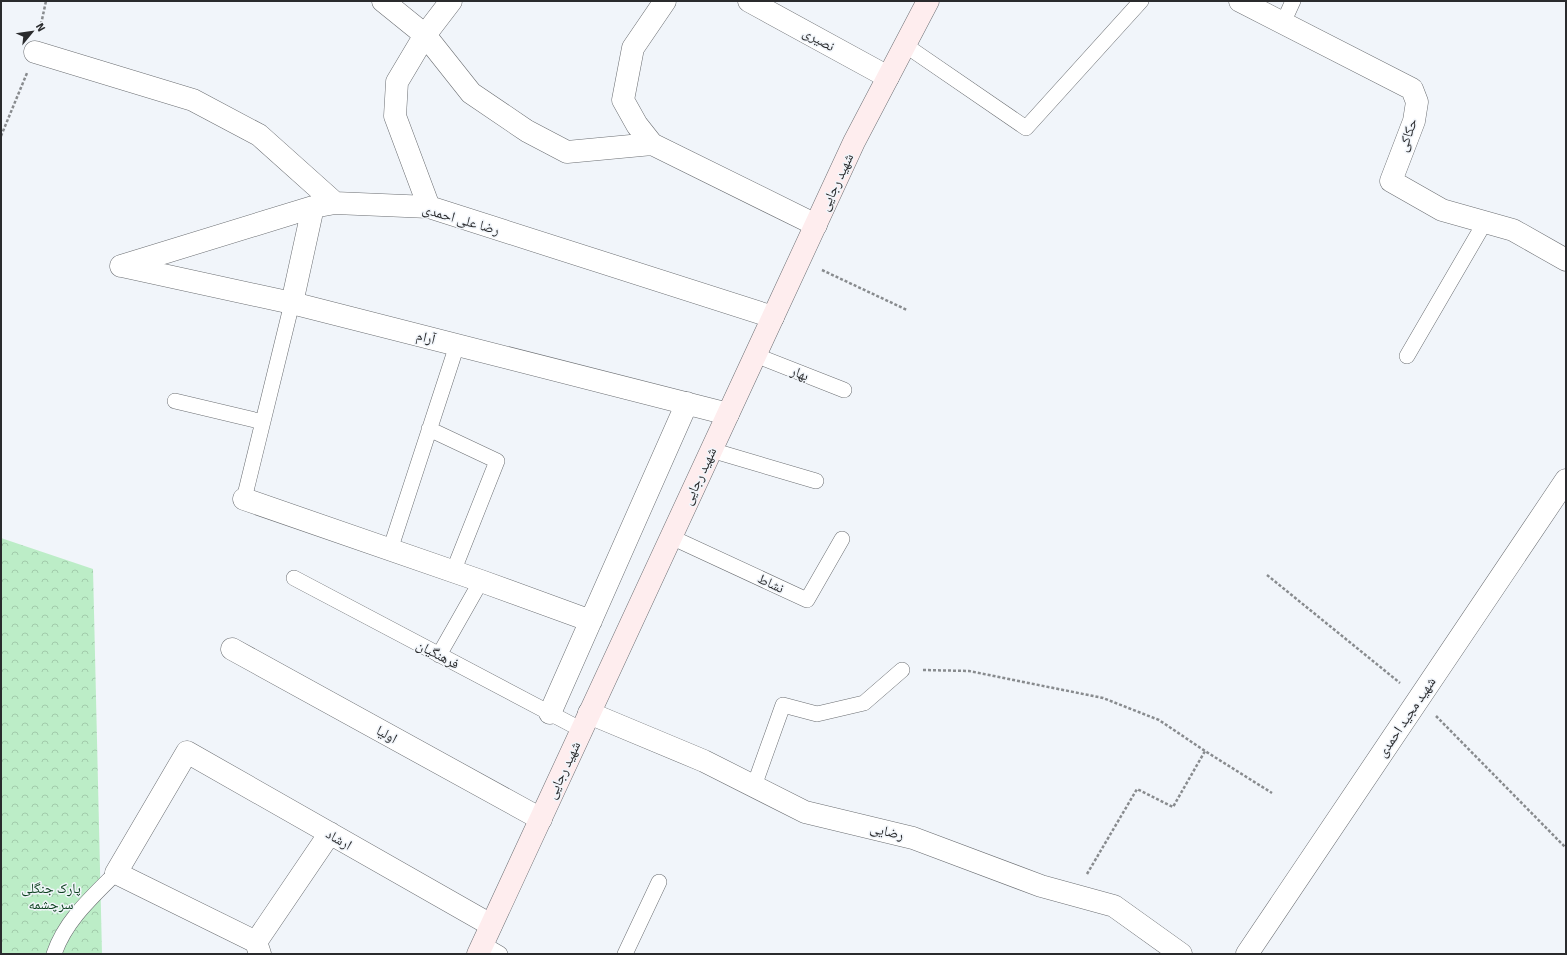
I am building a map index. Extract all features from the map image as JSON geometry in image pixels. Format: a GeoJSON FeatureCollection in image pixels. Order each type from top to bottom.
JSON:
{"type":"FeatureCollection","features":[{"type":"Feature","properties":{"kind":"main road","name":"شهید رجایی"},"geometry":{"type":"LineString","coordinates":[[488,944],[541,819],[854,142],[928,1]]}},
{"type":"Feature","properties":{"kind":"street"},"geometry":{"type":"LineString","coordinates":[[383,1],[424,35],[471,94],[527,131],[567,152],[652,144]]}},
{"type":"Feature","properties":{"kind":"street"},"geometry":{"type":"LineString","coordinates":[[429,207],[395,116],[397,82],[424,35],[451,1]]}},
{"type":"Feature","properties":{"kind":"street"},"geometry":{"type":"LineString","coordinates":[[664,1],[633,48],[623,100],[638,125],[652,144],[816,225]]}},
{"type":"Feature","properties":{"kind":"street","name":"نصیری"},"geometry":{"type":"LineString","coordinates":[[750,1],[888,77]]}},
{"type":"Feature","properties":{"kind":"street","name":"حکاکی"},"geometry":{"type":"LineString","coordinates":[[1240,1],[1412,89],[1417,102],[1414,121],[1391,180],[1442,210],[1513,230],[1566,260]]}},
{"type":"Feature","properties":{"kind":"street"},"geometry":{"type":"LineString","coordinates":[[35,52],[193,100],[259,135],[335,203]]}},
{"type":"Feature","properties":{"kind":"street","name":"رضا علی احمدی"},"geometry":{"type":"LineString","coordinates":[[121,266],[313,208],[335,203],[429,207],[773,317]]}},
{"type":"Feature","properties":{"kind":"street"},"geometry":{"type":"LineString","coordinates":[[292,302],[313,208]]}},
{"type":"Feature","properties":{"kind":"street","name":"آرام"},"geometry":{"type":"LineString","coordinates":[[121,266],[292,302],[728,414]]}},
{"type":"Feature","properties":{"kind":"street"},"geometry":{"type":"LineString","coordinates":[[550,713],[687,403]]}},
{"type":"Feature","properties":{"kind":"street","name":"شهید مجید احمدی"},"geometry":{"type":"LineString","coordinates":[[1246,954],[1566,480]]}},
{"type":"Feature","properties":{"kind":"street"},"geometry":{"type":"LineString","coordinates":[[244,499],[481,581],[591,621]]}},
{"type":"Feature","properties":{"kind":"street","name":"اولیا"},"geometry":{"type":"LineString","coordinates":[[232,649],[541,819]]}},
{"type":"Feature","properties":{"kind":"street","name":"رضایی"},"geometry":{"type":"LineString","coordinates":[[586,722],[704,761],[805,812],[913,838],[1041,886],[1114,906],[1181,954]]}},
{"type":"Feature","properties":{"kind":"street","name":"ارشاد"},"geometry":{"type":"LineString","coordinates":[[116,873],[188,752],[330,833],[488,944]]}},
{"type":"Feature","properties":{"kind":"street"},"geometry":{"type":"LineString","coordinates":[[116,873],[258,948],[330,833]]}},
{"type":"Feature","properties":{"kind":"lane"},"geometry":{"type":"LineString","coordinates":[[905,45],[1026,128],[1141,1]]}},
{"type":"Feature","properties":{"kind":"lane"},"geometry":{"type":"LineString","coordinates":[[1283,23],[1293,1]]}},
{"type":"Feature","properties":{"kind":"lane"},"geometry":{"type":"LineString","coordinates":[[1406,356],[1485,222]]}},
{"type":"Feature","properties":{"kind":"lane"},"geometry":{"type":"LineString","coordinates":[[244,499],[292,302]]}},
{"type":"Feature","properties":{"kind":"lane"},"geometry":{"type":"LineString","coordinates":[[390,550],[457,345]]}},
{"type":"Feature","properties":{"kind":"lane","name":"بهار"},"geometry":{"type":"LineString","coordinates":[[755,355],[844,390]]}},
{"type":"Feature","properties":{"kind":"lane"},"geometry":{"type":"LineString","coordinates":[[175,402],[263,422]]}},
{"type":"Feature","properties":{"kind":"lane"},"geometry":{"type":"LineString","coordinates":[[429,429],[497,461],[453,572]]}},
{"type":"Feature","properties":{"kind":"lane"},"geometry":{"type":"LineString","coordinates":[[711,450],[816,481]]}},
{"type":"Feature","properties":{"kind":"lane","name":"نشاط"},"geometry":{"type":"LineString","coordinates":[[671,537],[807,600],[842,539]]}},
{"type":"Feature","properties":{"kind":"lane","name":"فرهنگیان"},"geometry":{"type":"LineString","coordinates":[[294,578],[550,713],[586,722]]}},
{"type":"Feature","properties":{"kind":"lane"},"geometry":{"type":"LineString","coordinates":[[439,655],[481,581]]}},
{"type":"Feature","properties":{"kind":"lane"},"geometry":{"type":"LineString","coordinates":[[754,786],[783,704],[816,714],[864,704],[902,670]]}},
{"type":"Feature","properties":{"kind":"lane"},"geometry":{"type":"LineString","coordinates":[[54,954],[59,940],[72,921],[116,873]]}},
{"type":"Feature","properties":{"kind":"lane"},"geometry":{"type":"LineString","coordinates":[[625,954],[659,882]]}},
{"type":"Feature","properties":{"kind":"path"},"geometry":{"type":"LineString","coordinates":[[800,260],[907,310]]}},
{"type":"Feature","properties":{"kind":"path"},"geometry":{"type":"LineString","coordinates":[[902,670],[969,671],[1103,698],[1159,720],[1272,793]]}},
{"type":"Feature","properties":{"kind":"path"},"geometry":{"type":"LineString","coordinates":[[1075,895],[1138,789],[1173,807],[1205,751]]}},
{"type":"Feature","properties":{"kind":"green space","name":"پارک جنگلی سرچشمه"},"geometry":{"type":"Polygon","coordinates":[[[1,538],[93,569],[102,954],[1,954],[1,538]]]}}]}
